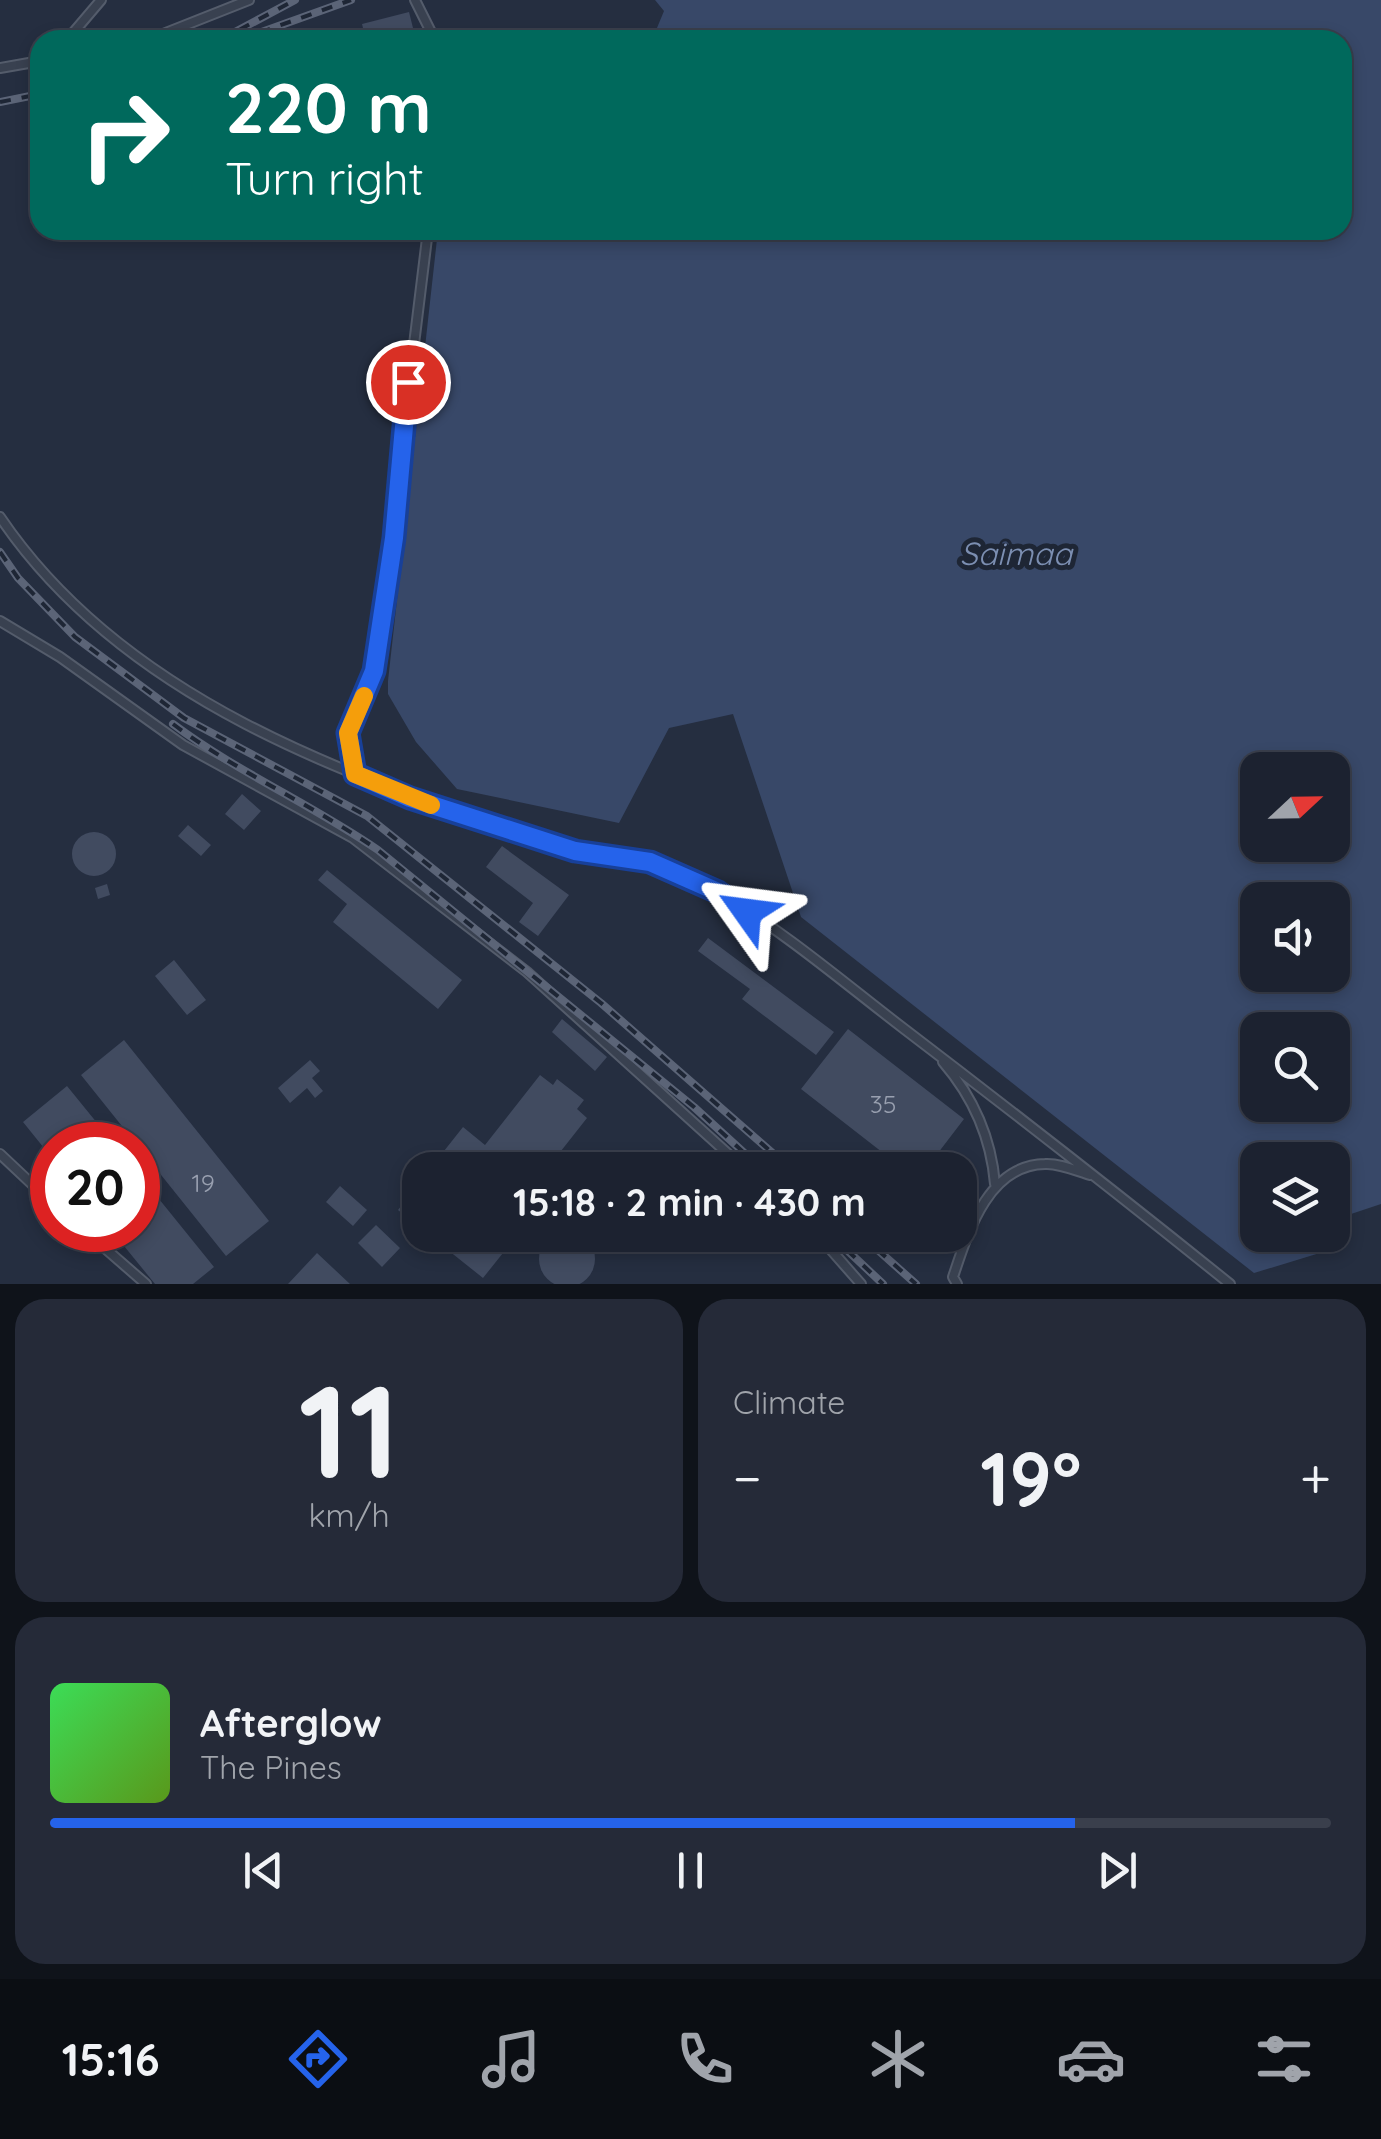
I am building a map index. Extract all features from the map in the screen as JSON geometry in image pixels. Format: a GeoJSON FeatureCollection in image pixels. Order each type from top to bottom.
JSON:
{"type":"FeatureCollection","features":[{"type":"Feature","properties":{"kind":"lane"},"geometry":{"type":"LineString","coordinates":[[76,30],[101,0]]}},
{"type":"Feature","properties":{"kind":"lane"},"geometry":{"type":"LineString","coordinates":[[224,0],[228,10]]}},
{"type":"Feature","properties":{"kind":"lane"},"geometry":{"type":"LineString","coordinates":[[167,30],[249,0]]}},
{"type":"Feature","properties":{"kind":"lane"},"geometry":{"type":"LineString","coordinates":[[416,0],[430,30]]}},
{"type":"Feature","properties":{"kind":"lane"},"geometry":{"type":"LineString","coordinates":[[0,68],[30,63]]}},
{"type":"Feature","properties":{"kind":"lane"},"geometry":{"type":"LineString","coordinates":[[355,774],[348,733],[374,671],[427,240]]}},
{"type":"Feature","properties":{"kind":"lane"},"geometry":{"type":"LineString","coordinates":[[0,517],[66,596],[112,639],[169,679],[262,731],[410,798],[575,851],[650,862],[718,892],[932,1050],[1230,1284]]}},
{"type":"Feature","properties":{"kind":"lane"},"geometry":{"type":"LineString","coordinates":[[0,620],[182,746],[353,838],[527,972],[726,1152]]}},
{"type":"Feature","properties":{"kind":"lane"},"geometry":{"type":"LineString","coordinates":[[932,1050],[964,1086],[977,1112],[992,1153],[995,1184]]}},
{"type":"Feature","properties":{"kind":"lane"},"geometry":{"type":"LineString","coordinates":[[0,1154],[30,1182]]}},
{"type":"Feature","properties":{"kind":"lane"},"geometry":{"type":"LineString","coordinates":[[958,1284],[953,1277],[964,1246],[995,1184],[1016,1171],[1046,1164],[1095,1176]]}},
{"type":"Feature","properties":{"kind":"lane"},"geometry":{"type":"LineString","coordinates":[[109,1252],[146,1284]]}},
{"type":"Feature","properties":{"kind":"lane"},"geometry":{"type":"LineString","coordinates":[[833,1252],[861,1284]]}},
{"type":"Feature","properties":{"kind":"water","name":"Saimaa"},"geometry":{"type":"Polygon","coordinates":[[[655,0],[1381,0],[1381,1204],[1350,1214],[1350,1142],[1240,1142],[1240,1252],[1323,1252],[1254,1273],[801,917],[733,714],[669,728],[619,823],[457,789],[416,742],[388,694],[388,681],[437,240],[1352,240],[1352,30],[656,30],[664,11],[655,0]]]}},
{"type":"Feature","properties":{"kind":"building"},"geometry":{"type":"Polygon","coordinates":[[[409,12],[414,30],[364,30],[362,24],[409,12]]]}},
{"type":"Feature","properties":{"kind":"building"},"geometry":{"type":"Polygon","coordinates":[[[242,794],[261,811],[244,830],[225,814],[242,794]]]}},
{"type":"Feature","properties":{"kind":"building"},"geometry":{"type":"Polygon","coordinates":[[[188,825],[211,845],[201,856],[178,836],[188,825]]]}},
{"type":"Feature","properties":{"kind":"building"},"geometry":{"type":"Polygon","coordinates":[[[94,832],[109,839],[116,854],[109,869],[94,876],[79,869],[72,854],[79,839],[94,832]]]}},
{"type":"Feature","properties":{"kind":"building"},"geometry":{"type":"Polygon","coordinates":[[[502,846],[569,895],[538,936],[519,922],[533,903],[486,867],[502,846]]]}},
{"type":"Feature","properties":{"kind":"building"},"geometry":{"type":"Polygon","coordinates":[[[327,870],[462,980],[438,1009],[333,922],[347,904],[318,880],[327,870]]]}},
{"type":"Feature","properties":{"kind":"building"},"geometry":{"type":"Polygon","coordinates":[[[107,884],[110,895],[98,899],[95,888],[107,884]]]}},
{"type":"Feature","properties":{"kind":"building"},"geometry":{"type":"Polygon","coordinates":[[[708,938],[834,1032],[816,1055],[742,999],[750,989],[698,951],[708,938]]]}},
{"type":"Feature","properties":{"kind":"building"},"geometry":{"type":"Polygon","coordinates":[[[174,960],[206,1000],[187,1015],[155,976],[174,960]]]}},
{"type":"Feature","properties":{"kind":"building"},"geometry":{"type":"Polygon","coordinates":[[[562,1019],[607,1057],[595,1071],[552,1032],[562,1019]]]}},
{"type":"Feature","properties":{"kind":"building"},"geometry":{"type":"Polygon","coordinates":[[[848,1029],[964,1119],[939,1152],[882,1152],[801,1089],[848,1029]]]}},
{"type":"Feature","properties":{"kind":"building"},"geometry":{"type":"Polygon","coordinates":[[[124,1040],[269,1221],[226,1256],[160,1174],[160,1122],[119,1122],[81,1075],[124,1040]]]}},
{"type":"Feature","properties":{"kind":"building"},"geometry":{"type":"Polygon","coordinates":[[[310,1060],[320,1071],[312,1078],[323,1091],[315,1098],[307,1088],[290,1103],[278,1088],[310,1060]]]}},
{"type":"Feature","properties":{"kind":"building"},"geometry":{"type":"Polygon","coordinates":[[[540,1075],[553,1085],[557,1079],[584,1100],[577,1109],[587,1118],[560,1152],[443,1152],[463,1127],[485,1145],[540,1075]]]}},
{"type":"Feature","properties":{"kind":"building"},"geometry":{"type":"Polygon","coordinates":[[[67,1086],[96,1122],[30,1122],[30,1131],[23,1122],[67,1086]]]}},
{"type":"Feature","properties":{"kind":"building"},"geometry":{"type":"Polygon","coordinates":[[[340,1186],[367,1210],[353,1226],[326,1202],[340,1186]]]}},
{"type":"Feature","properties":{"kind":"building"},"geometry":{"type":"Polygon","coordinates":[[[160,1200],[214,1267],[193,1284],[155,1284],[129,1252],[160,1252],[160,1200]]]}},
{"type":"Feature","properties":{"kind":"building"},"geometry":{"type":"Polygon","coordinates":[[[376,1225],[400,1248],[382,1267],[358,1243],[376,1225]]]}},
{"type":"Feature","properties":{"kind":"building"},"geometry":{"type":"Polygon","coordinates":[[[450,1252],[504,1252],[483,1278],[450,1252]]]}},
{"type":"Feature","properties":{"kind":"building"},"geometry":{"type":"Polygon","coordinates":[[[540,1252],[594,1252],[595,1259],[593,1270],[580,1284],[554,1284],[541,1270],[540,1252]]]}},
{"type":"Feature","properties":{"kind":"building"},"geometry":{"type":"Polygon","coordinates":[[[317,1253],[350,1284],[288,1284],[317,1253]]]}},
{"type":"Feature","properties":{"kind":"railway"},"geometry":{"type":"LineString","coordinates":[[239,30],[295,0]]}},
{"type":"Feature","properties":{"kind":"railway"},"geometry":{"type":"LineString","coordinates":[[267,30],[351,0]]}},
{"type":"Feature","properties":{"kind":"railway"},"geometry":{"type":"LineString","coordinates":[[0,102],[30,96]]}},
{"type":"Feature","properties":{"kind":"railway"},"geometry":{"type":"LineString","coordinates":[[0,552],[18,578],[75,637],[184,718],[367,816],[601,1003],[771,1152]]}},
{"type":"Feature","properties":{"kind":"railway"},"geometry":{"type":"LineString","coordinates":[[173,724],[378,850],[694,1107],[743,1152]]}},
{"type":"Feature","properties":{"kind":"railway"},"geometry":{"type":"LineString","coordinates":[[849,1252],[883,1284]]}},
{"type":"Feature","properties":{"kind":"railway"},"geometry":{"type":"LineString","coordinates":[[880,1252],[916,1284]]}},
{"type":"Feature","properties":{"kind":"slow traffic"},"geometry":{"type":"LineString","coordinates":[[364,696],[348,733],[355,774],[431,805]]}},
{"type":"Feature","properties":{"kind":"route"},"geometry":{"type":"LineString","coordinates":[[408,382],[394,538],[374,671],[348,733],[355,774],[410,798],[575,851],[650,862],[718,892],[747,912]]}}]}
